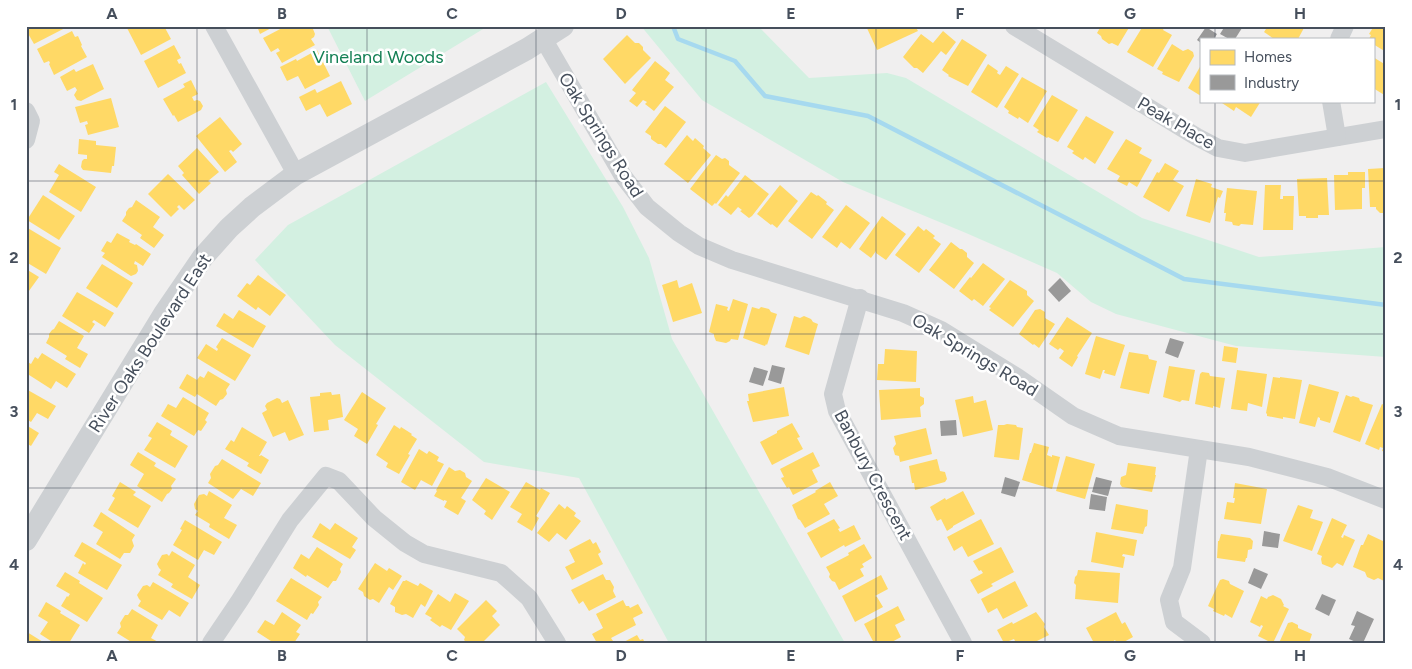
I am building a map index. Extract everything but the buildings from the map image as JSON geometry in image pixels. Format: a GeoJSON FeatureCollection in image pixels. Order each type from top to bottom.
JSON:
{"type":"FeatureCollection","features":[{"type":"Feature","properties":{"kind":"street"},"geometry":{"type":"LineString","coordinates":[[214,26],[296,174]]}},
{"type":"Feature","properties":{"kind":"street","name":"River Oaks Boulevard East"},"geometry":{"type":"LineString","coordinates":[[26,540],[164,314],[203,258],[228,228],[252,207],[296,174],[544,40],[564,26]]}},
{"type":"Feature","properties":{"kind":"street","name":"Peak Place"},"geometry":{"type":"LineString","coordinates":[[1014,26],[1218,148],[1245,153],[1386,129]]}},
{"type":"Feature","properties":{"kind":"street"},"geometry":{"type":"LineString","coordinates":[[1339,38],[1345,26]]}},
{"type":"Feature","properties":{"kind":"street","name":"Oak Springs Road"},"geometry":{"type":"LineString","coordinates":[[544,40],[623,176],[647,208],[699,246],[732,260],[860,298],[903,313],[941,330],[1017,377],[1073,416],[1119,436],[1249,457],[1327,477],[1386,500]]}},
{"type":"Feature","properties":{"kind":"street"},"geometry":{"type":"LineString","coordinates":[[1331,102],[1337,137]]}},
{"type":"Feature","properties":{"kind":"street"},"geometry":{"type":"LineString","coordinates":[[26,111],[32,122],[26,140]]}},
{"type":"Feature","properties":{"kind":"street","name":"Banbury Crescent"},"geometry":{"type":"LineString","coordinates":[[860,298],[833,394],[837,411],[963,643]]}},
{"type":"Feature","properties":{"kind":"street"},"geometry":{"type":"LineString","coordinates":[[1199,449],[1182,568],[1169,600],[1174,622],[1202,643]]}},
{"type":"Feature","properties":{"kind":"street"},"geometry":{"type":"LineString","coordinates":[[211,643],[290,520],[326,476],[339,481],[374,518],[405,543],[424,554],[501,572],[529,598],[557,643]]}},
{"type":"Feature","properties":{"kind":"green space","name":"Vineland Woods"},"geometry":{"type":"Polygon","coordinates":[[[327,26],[488,26],[365,101],[327,26]]]}},
{"type":"Feature","properties":{"kind":"green space"},"geometry":{"type":"Polygon","coordinates":[[[641,26],[758,26],[809,78],[887,73],[906,78],[1142,218],[1259,257],[1386,247],[1386,357],[1236,346],[1116,314],[1091,302],[1057,273],[843,182],[702,100],[641,26]]]}},
{"type":"Feature","properties":{"kind":"green space"},"geometry":{"type":"Polygon","coordinates":[[[546,82],[623,207],[649,258],[672,339],[845,643],[669,643],[579,478],[484,462],[335,345],[255,260],[288,225],[546,82]]]}},
{"type":"Feature","properties":{"kind":"waterway"},"geometry":{"type":"LineString","coordinates":[[673,26],[678,39],[735,61],[765,96],[868,116],[1184,279],[1386,305]]}}]}
